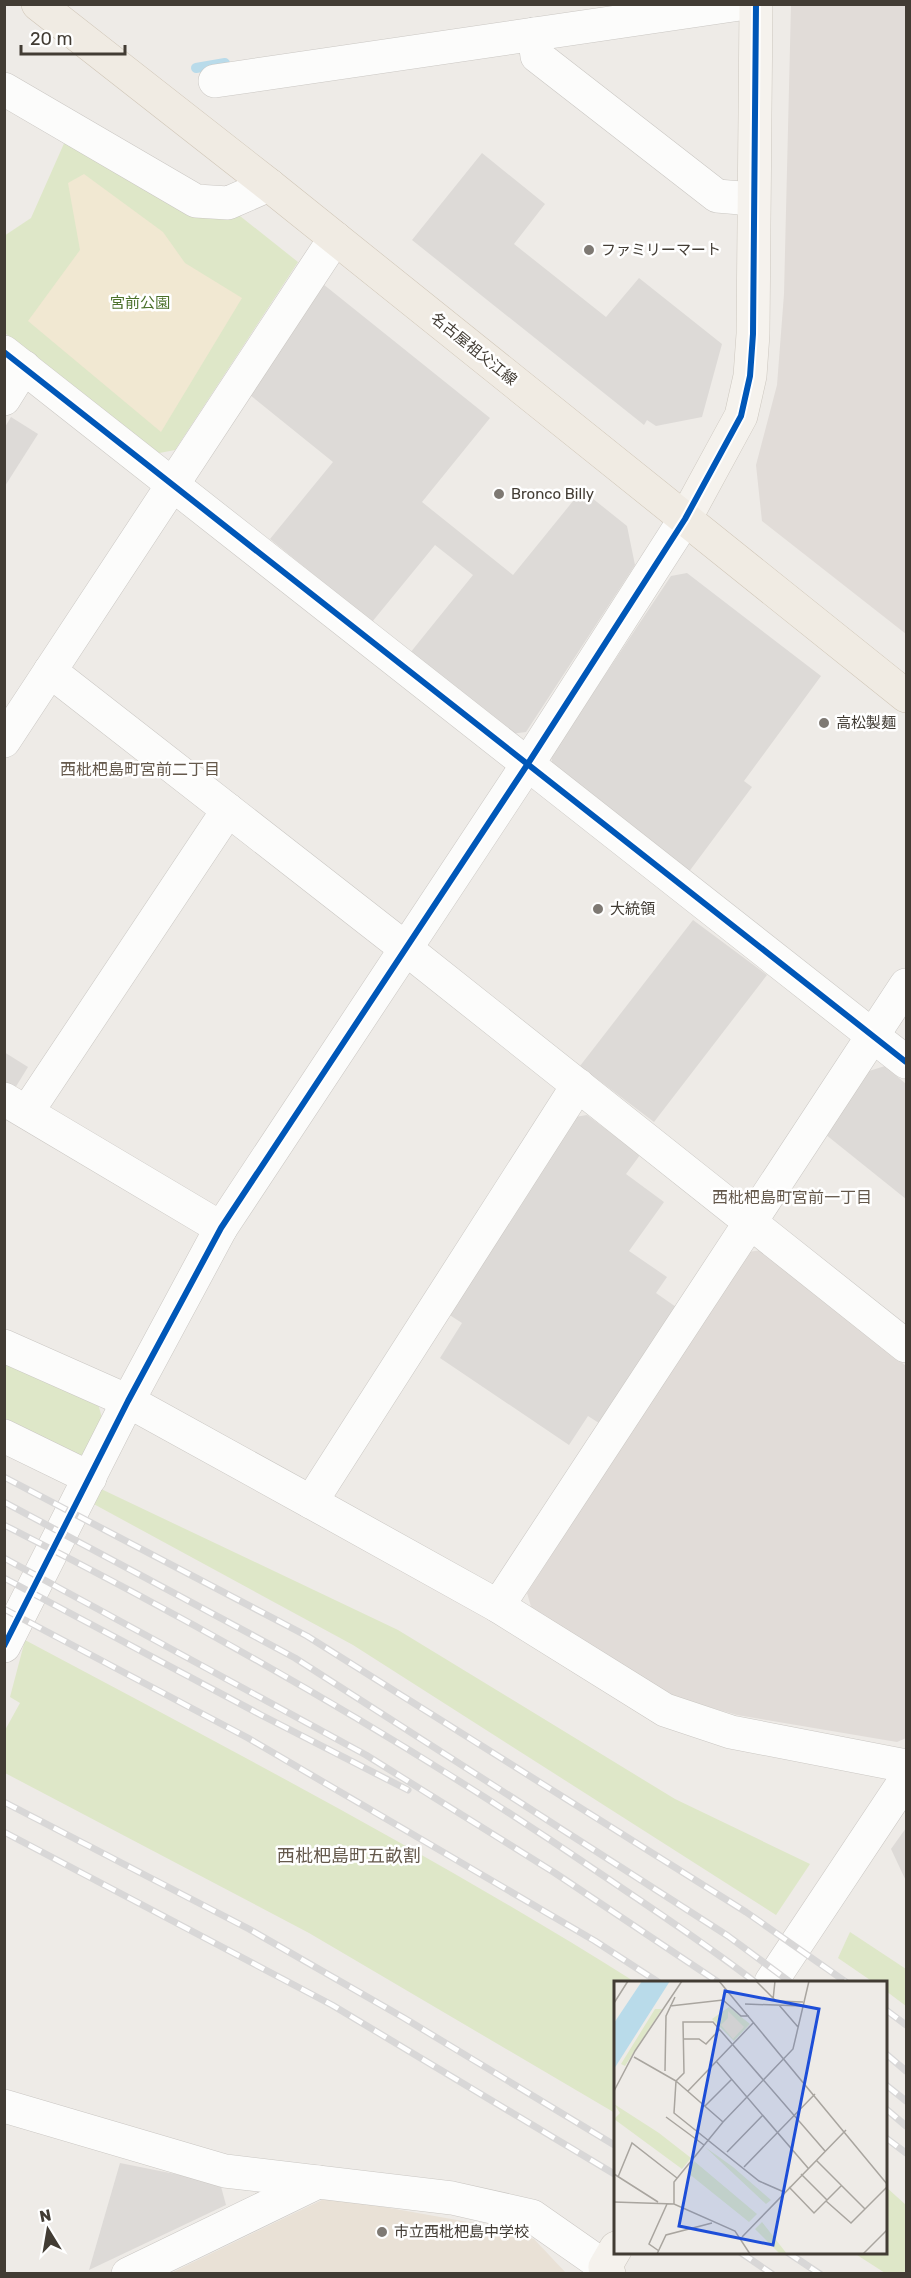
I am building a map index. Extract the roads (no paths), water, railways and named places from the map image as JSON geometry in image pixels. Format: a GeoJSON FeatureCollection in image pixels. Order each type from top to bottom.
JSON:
{"type":"FeatureCollection","features":[{"type":"Feature","properties":{"kind":"main road","name":"名古屋祖父江線"},"geometry":{"type":"LineString","coordinates":[[38,4],[269,185],[906,696]]}},
{"type":"Feature","properties":{"kind":"street"},"geometry":{"type":"LineString","coordinates":[[215,81],[740,4]]}},
{"type":"Feature","properties":{"kind":"street"},"geometry":{"type":"LineString","coordinates":[[4,1646],[128,1401],[221,1228],[529,762],[685,519],[741,416],[750,376],[753,334],[756,4]]}},
{"type":"Feature","properties":{"kind":"street"},"geometry":{"type":"LineString","coordinates":[[534,34],[537,56],[717,196],[753,199]]}},
{"type":"Feature","properties":{"kind":"street"},"geometry":{"type":"LineString","coordinates":[[4,88],[196,201],[228,203],[269,185]]}},
{"type":"Feature","properties":{"kind":"street"},"geometry":{"type":"LineString","coordinates":[[4,741],[335,238]]}},
{"type":"Feature","properties":{"kind":"street"},"geometry":{"type":"LineString","coordinates":[[4,399],[14,360],[529,762],[906,1062]]}},
{"type":"Feature","properties":{"kind":"street"},"geometry":{"type":"LineString","coordinates":[[50,671],[405,948],[906,1346]]}},
{"type":"Feature","properties":{"kind":"street"},"geometry":{"type":"LineString","coordinates":[[221,1228],[16,1105],[228,810]]}},
{"type":"Feature","properties":{"kind":"street"},"geometry":{"type":"LineString","coordinates":[[498,1606],[906,985]]}},
{"type":"Feature","properties":{"kind":"street"},"geometry":{"type":"LineString","coordinates":[[311,1502],[578,1085]]}},
{"type":"Feature","properties":{"kind":"street"},"geometry":{"type":"LineString","coordinates":[[4,1346],[128,1401],[498,1606],[665,1710],[731,1732],[906,1766]]}},
{"type":"Feature","properties":{"kind":"street"},"geometry":{"type":"LineString","coordinates":[[4,1436],[90,1478]]}},
{"type":"Feature","properties":{"kind":"street"},"geometry":{"type":"LineString","coordinates":[[772,1981],[906,1779]]}},
{"type":"Feature","properties":{"kind":"street"},"geometry":{"type":"LineString","coordinates":[[4,2106],[225,2171],[452,2198],[532,2216],[610,2263]]}},
{"type":"Feature","properties":{"kind":"street"},"geometry":{"type":"LineString","coordinates":[[128,2274],[318,2182]]}},
{"type":"Feature","properties":{"kind":"waterway"},"geometry":{"type":"LineString","coordinates":[[196,68],[225,63]]}},
{"type":"Feature","properties":{"kind":"railway"},"geometry":{"type":"LineString","coordinates":[[4,1477],[307,1636],[746,1912],[845,1981]]}},
{"type":"Feature","properties":{"kind":"railway"},"geometry":{"type":"LineString","coordinates":[[4,1502],[295,1658],[728,1936],[789,1981]]}},
{"type":"Feature","properties":{"kind":"railway"},"geometry":{"type":"LineString","coordinates":[[4,1525],[230,1645],[377,1730],[521,1821],[675,1924],[754,1981]]}},
{"type":"Feature","properties":{"kind":"railway"},"geometry":{"type":"LineString","coordinates":[[4,1558],[366,1755],[555,1873],[717,1981]]}},
{"type":"Feature","properties":{"kind":"railway"},"geometry":{"type":"LineString","coordinates":[[4,1578],[261,1715],[408,1790]]}},
{"type":"Feature","properties":{"kind":"railway"},"geometry":{"type":"LineString","coordinates":[[4,1609],[248,1738],[595,1941],[656,1981]]}},
{"type":"Feature","properties":{"kind":"railway"},"geometry":{"type":"LineString","coordinates":[[4,1802],[249,1929],[404,2018],[614,2145]]}},
{"type":"Feature","properties":{"kind":"railway"},"geometry":{"type":"LineString","coordinates":[[4,1832],[332,2005],[614,2174]]}},
{"type":"Feature","properties":{"kind":"railway"},"geometry":{"type":"LineString","coordinates":[[887,2011],[906,2025]]}},
{"type":"Feature","properties":{"kind":"railway"},"geometry":{"type":"LineString","coordinates":[[887,2055],[906,2071]]}},
{"type":"Feature","properties":{"kind":"railway"},"geometry":{"type":"LineString","coordinates":[[887,2086],[906,2101]]}},
{"type":"Feature","properties":{"kind":"railway"},"geometry":{"type":"LineString","coordinates":[[887,2110],[906,2126]]}},
{"type":"Feature","properties":{"kind":"railway"},"geometry":{"type":"LineString","coordinates":[[887,2139],[906,2153]]}},
{"type":"Feature","properties":{"kind":"railway"},"geometry":{"type":"LineString","coordinates":[[743,2254],[772,2274]]}},
{"type":"Feature","properties":{"kind":"railway"},"geometry":{"type":"LineString","coordinates":[[790,2254],[820,2274]]}},
{"type":"Feature","properties":{"kind":"place","name":"ファミリーマート"},"geometry":{"type":"Point","coordinates":[589,250]}},
{"type":"Feature","properties":{"kind":"place","name":"Bronco Billy"},"geometry":{"type":"Point","coordinates":[499,494]}},
{"type":"Feature","properties":{"kind":"place","name":"高松製麺"},"geometry":{"type":"Point","coordinates":[824,723]}},
{"type":"Feature","properties":{"kind":"place","name":"大統領"},"geometry":{"type":"Point","coordinates":[598,909]}},
{"type":"Feature","properties":{"kind":"place","name":"市立西枇杷島中学校"},"geometry":{"type":"Point","coordinates":[382,2232]}},
{"type":"Feature","properties":{"kind":"district","name":"西枇杷島町宮前二丁目"},"geometry":{"type":"Point","coordinates":[140,769]}},
{"type":"Feature","properties":{"kind":"district","name":"西枇杷島町宮前一丁目"},"geometry":{"type":"Point","coordinates":[792,1197]}},
{"type":"Feature","properties":{"kind":"district","name":"西枇杷島町五畝割"},"geometry":{"type":"Point","coordinates":[349,1856]}},
{"type":"Feature","properties":{"kind":"park label","name":"宮前公園"},"geometry":{"type":"Point","coordinates":[140,303]}}]}
